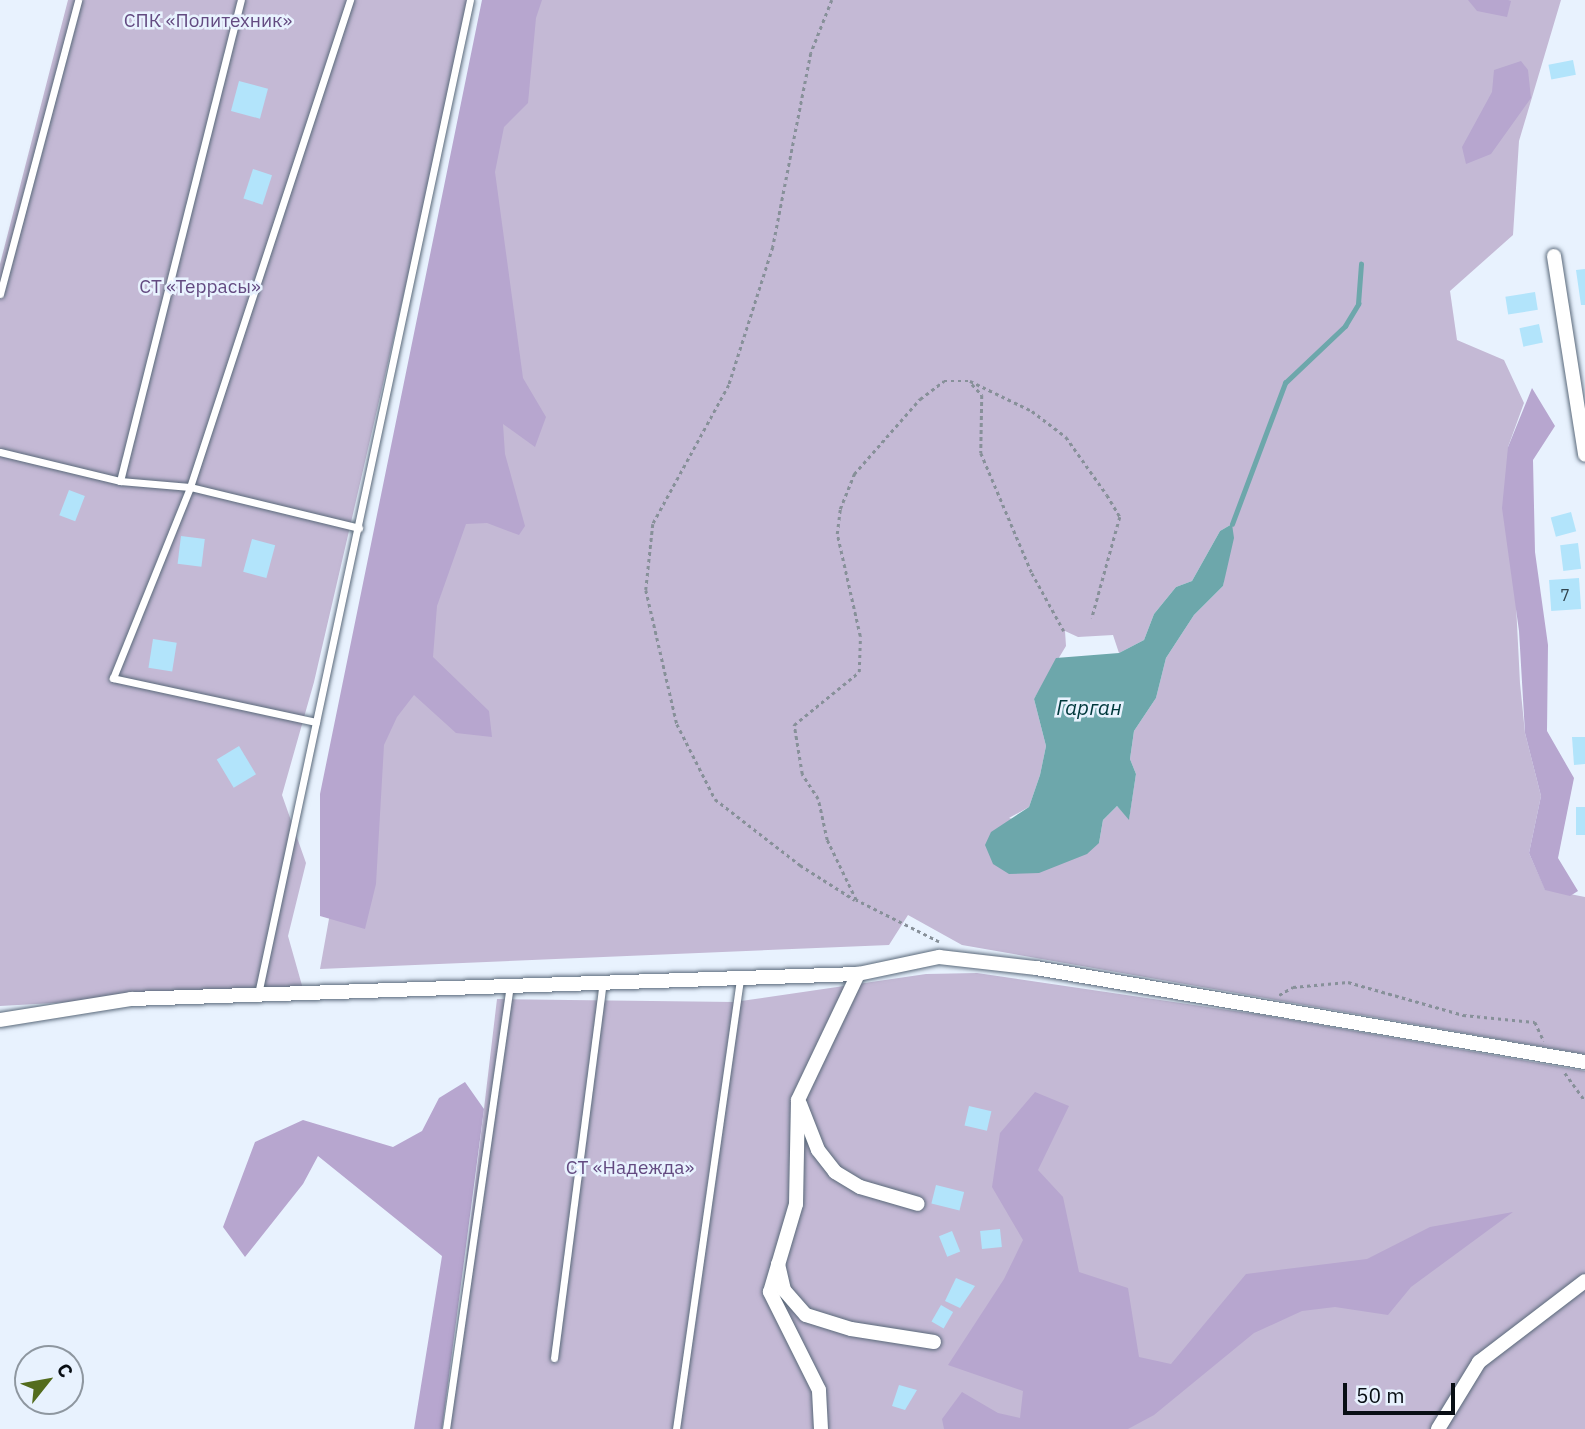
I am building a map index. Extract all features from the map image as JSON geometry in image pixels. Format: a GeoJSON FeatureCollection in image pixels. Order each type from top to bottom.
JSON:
{"type":"FeatureCollection","features":[{"type":"Feature","properties":{"kind":"street"},"geometry":{"type":"LineString","coordinates":[[1554,256],[1585,455]]}},
{"type":"Feature","properties":{"kind":"street"},"geometry":{"type":"LineString","coordinates":[[0,1020],[131,999],[858,974],[939,957],[1036,968],[1585,1062]]}},
{"type":"Feature","properties":{"kind":"street"},"geometry":{"type":"LineString","coordinates":[[821,1429],[819,1390],[770,1292],[776,1260],[796,1203],[798,1100],[858,974]]}},
{"type":"Feature","properties":{"kind":"street"},"geometry":{"type":"LineString","coordinates":[[798,1100],[818,1150],[835,1172],[860,1187],[918,1204]]}},
{"type":"Feature","properties":{"kind":"street"},"geometry":{"type":"LineString","coordinates":[[776,1260],[784,1290],[806,1315],[851,1329],[934,1342]]}},
{"type":"Feature","properties":{"kind":"street"},"geometry":{"type":"LineString","coordinates":[[1438,1429],[1479,1362],[1585,1281]]}},
{"type":"Feature","properties":{"kind":"lane"},"geometry":{"type":"LineString","coordinates":[[0,294],[78,0]]}},
{"type":"Feature","properties":{"kind":"lane"},"geometry":{"type":"LineString","coordinates":[[120,481],[241,0]]}},
{"type":"Feature","properties":{"kind":"lane"},"geometry":{"type":"LineString","coordinates":[[316,722],[113,678],[190,487],[350,0]]}},
{"type":"Feature","properties":{"kind":"lane"},"geometry":{"type":"LineString","coordinates":[[258,995],[470,0]]}},
{"type":"Feature","properties":{"kind":"lane"},"geometry":{"type":"LineString","coordinates":[[0,452],[120,481],[190,487],[359,528]]}},
{"type":"Feature","properties":{"kind":"lane"},"geometry":{"type":"LineString","coordinates":[[676,1429],[740,978]]}},
{"type":"Feature","properties":{"kind":"lane"},"geometry":{"type":"LineString","coordinates":[[554,1358],[603,983]]}},
{"type":"Feature","properties":{"kind":"lane"},"geometry":{"type":"LineString","coordinates":[[446,1429],[510,986]]}},
{"type":"Feature","properties":{"kind":"path"},"geometry":{"type":"LineString","coordinates":[[832,0],[811,53],[773,247],[729,385],[653,524],[646,590],[677,724],[715,799],[800,865],[856,900],[949,947]]}},
{"type":"Feature","properties":{"kind":"path"},"geometry":{"type":"LineString","coordinates":[[856,900],[827,841],[818,799],[802,774],[794,725],[859,672],[860,636],[837,534],[841,509],[854,474],[920,399],[944,381],[970,381],[1032,411],[1066,437],[1120,517],[1092,618]]}},
{"type":"Feature","properties":{"kind":"path"},"geometry":{"type":"LineString","coordinates":[[970,381],[982,396],[981,453],[1032,573],[1065,631]]}},
{"type":"Feature","properties":{"kind":"path"},"geometry":{"type":"LineString","coordinates":[[1259,1006],[1293,987],[1348,982],[1463,1015],[1535,1022],[1553,1056],[1585,1101]]}},
{"type":"Feature","properties":{"kind":"green space","name":"СТ «Террасы»"},"geometry":{"type":"Polygon","coordinates":[[[68,0],[472,0],[314,682],[282,795],[306,863],[288,936],[303,989],[0,1006],[0,264],[68,0]]]}},
{"type":"Feature","properties":{"kind":"green space"},"geometry":{"type":"Polygon","coordinates":[[[494,0],[1561,0],[1519,141],[1513,235],[1450,291],[1457,340],[1504,360],[1524,403],[1508,447],[1520,683],[1525,733],[1541,796],[1529,853],[1545,889],[1585,897],[1585,1054],[962,945],[908,915],[889,945],[320,969],[494,0]],[[1232,524],[1220,531],[1192,581],[1176,587],[1154,614],[1144,640],[1119,653],[1113,635],[1078,637],[1065,631],[1066,646],[1034,699],[1046,746],[1040,775],[1029,807],[1009,818],[1099,843],[1103,820],[1117,806],[1129,819],[1136,774],[1130,759],[1134,731],[1156,698],[1166,658],[1194,615],[1223,586],[1232,524]]]}},
{"type":"Feature","properties":{"kind":"green space","name":"СТ «Надежда»"},"geometry":{"type":"Polygon","coordinates":[[[977,973],[1262,1015],[1585,1071],[1585,1429],[446,1429],[497,999],[734,1002],[926,974],[977,973]]]}},
{"type":"Feature","properties":{"kind":"shaded area"},"geometry":{"type":"Polygon","coordinates":[[[482,0],[542,0],[536,18],[528,103],[504,127],[495,172],[523,378],[546,417],[535,447],[503,424],[505,454],[525,526],[519,535],[487,523],[466,524],[437,606],[433,657],[489,711],[492,737],[456,733],[414,695],[397,717],[384,745],[376,884],[365,929],[320,916],[320,794],[482,0]]]}},
{"type":"Feature","properties":{"kind":"shaded area"},"geometry":{"type":"Polygon","coordinates":[[[1468,0],[1511,1],[1507,17],[1477,11],[1468,0]]]}},
{"type":"Feature","properties":{"kind":"shaded area"},"geometry":{"type":"Polygon","coordinates":[[[1521,61],[1528,70],[1531,98],[1491,154],[1466,164],[1462,147],[1492,92],[1494,70],[1521,61]]]}},
{"type":"Feature","properties":{"kind":"shaded area"},"geometry":{"type":"Polygon","coordinates":[[[1532,388],[1555,426],[1533,460],[1535,552],[1548,645],[1547,731],[1574,778],[1558,858],[1578,891],[1570,896],[1545,890],[1529,853],[1541,796],[1525,733],[1519,631],[1502,508],[1508,447],[1532,388]]]}},
{"type":"Feature","properties":{"kind":"shaded area"},"geometry":{"type":"Polygon","coordinates":[[[465,1082],[484,1109],[442,1429],[414,1429],[442,1256],[318,1156],[303,1184],[245,1257],[223,1227],[255,1142],[303,1120],[393,1147],[422,1131],[439,1098],[465,1082]]]}},
{"type":"Feature","properties":{"kind":"shaded area"},"geometry":{"type":"Polygon","coordinates":[[[1035,1092],[1069,1106],[1038,1170],[1063,1197],[1079,1272],[1128,1288],[1139,1357],[1171,1364],[1246,1274],[1367,1259],[1430,1227],[1513,1212],[1411,1287],[1388,1315],[1335,1307],[1302,1311],[1254,1333],[1154,1415],[1128,1429],[944,1429],[942,1419],[962,1392],[998,1413],[1020,1418],[1023,1391],[948,1365],[1004,1279],[1023,1240],[992,1187],[1000,1133],[1035,1092]]]}},
{"type":"Feature","properties":{"kind":"water","name":"Гарган"},"geometry":{"type":"Polygon","coordinates":[[[1232,524],[1234,538],[1223,586],[1194,615],[1166,658],[1156,698],[1134,731],[1130,759],[1136,774],[1129,820],[1117,806],[1103,820],[1099,843],[1087,854],[1039,873],[1009,874],[993,864],[985,845],[991,832],[1029,807],[1040,775],[1046,746],[1034,699],[1056,658],[1119,653],[1144,640],[1154,614],[1176,587],[1192,581],[1220,531],[1232,524]]]}},
{"type":"Feature","properties":{"kind":"building"},"geometry":{"type":"Polygon","coordinates":[[[1573,60],[1576,75],[1551,79],[1548,65],[1573,60]]]}},
{"type":"Feature","properties":{"kind":"building"},"geometry":{"type":"Polygon","coordinates":[[[239,81],[268,89],[260,119],[231,111],[239,81]]]}},
{"type":"Feature","properties":{"kind":"building"},"geometry":{"type":"Polygon","coordinates":[[[253,169],[272,175],[262,205],[243,198],[253,169]]]}},
{"type":"Feature","properties":{"kind":"building"},"geometry":{"type":"Polygon","coordinates":[[[1585,269],[1585,305],[1581,305],[1576,270],[1585,269]]]}},
{"type":"Feature","properties":{"kind":"building"},"geometry":{"type":"Polygon","coordinates":[[[1535,292],[1538,310],[1508,314],[1505,297],[1535,292]]]}},
{"type":"Feature","properties":{"kind":"building"},"geometry":{"type":"Polygon","coordinates":[[[1539,324],[1543,343],[1523,347],[1519,328],[1539,324]]]}},
{"type":"Feature","properties":{"kind":"building"},"geometry":{"type":"Polygon","coordinates":[[[69,490],[85,496],[75,521],[59,515],[69,490]]]}},
{"type":"Feature","properties":{"kind":"building"},"geometry":{"type":"Polygon","coordinates":[[[1571,512],[1576,531],[1556,537],[1551,517],[1571,512]]]}},
{"type":"Feature","properties":{"kind":"building"},"geometry":{"type":"Polygon","coordinates":[[[181,536],[205,539],[201,567],[178,564],[181,536]]]}},
{"type":"Feature","properties":{"kind":"building"},"geometry":{"type":"Polygon","coordinates":[[[252,539],[275,545],[266,578],[243,572],[252,539]]]}},
{"type":"Feature","properties":{"kind":"building"},"geometry":{"type":"Polygon","coordinates":[[[1578,543],[1581,569],[1563,571],[1560,545],[1578,543]]]}},
{"type":"Feature","properties":{"kind":"building"},"geometry":{"type":"Polygon","coordinates":[[[1579,578],[1581,609],[1551,611],[1549,580],[1579,578]]]}},
{"type":"Feature","properties":{"kind":"building"},"geometry":{"type":"Polygon","coordinates":[[[153,639],[177,643],[172,671],[148,668],[153,639]]]}},
{"type":"Feature","properties":{"kind":"building"},"geometry":{"type":"Polygon","coordinates":[[[1572,737],[1585,737],[1585,764],[1574,765],[1572,737]]]}},
{"type":"Feature","properties":{"kind":"building"},"geometry":{"type":"Polygon","coordinates":[[[239,746],[256,774],[234,788],[217,759],[239,746]]]}},
{"type":"Feature","properties":{"kind":"building"},"geometry":{"type":"Polygon","coordinates":[[[1576,807],[1585,807],[1585,835],[1576,835],[1576,807]]]}},
{"type":"Feature","properties":{"kind":"building"},"geometry":{"type":"Polygon","coordinates":[[[969,1106],[991,1111],[987,1131],[965,1125],[969,1106]]]}},
{"type":"Feature","properties":{"kind":"building"},"geometry":{"type":"Polygon","coordinates":[[[936,1185],[964,1192],[960,1210],[931,1203],[936,1185]]]}},
{"type":"Feature","properties":{"kind":"building"},"geometry":{"type":"Polygon","coordinates":[[[1000,1229],[1002,1247],[982,1249],[980,1231],[1000,1229]]]}},
{"type":"Feature","properties":{"kind":"building"},"geometry":{"type":"Polygon","coordinates":[[[952,1231],[960,1251],[947,1257],[939,1236],[952,1231]]]}},
{"type":"Feature","properties":{"kind":"building"},"geometry":{"type":"Polygon","coordinates":[[[956,1278],[975,1286],[960,1308],[945,1301],[956,1278]]]}},
{"type":"Feature","properties":{"kind":"building"},"geometry":{"type":"Polygon","coordinates":[[[941,1305],[953,1312],[944,1328],[932,1321],[941,1305]]]}},
{"type":"Feature","properties":{"kind":"building"},"geometry":{"type":"Polygon","coordinates":[[[899,1385],[917,1390],[905,1410],[892,1406],[899,1385]]]}},
{"type":"Feature","properties":{"kind":"waterway"},"geometry":{"type":"LineString","coordinates":[[1232,524],[1285,383],[1345,326],[1358,304],[1361,264]]}},
{"type":"Feature","properties":{"kind":"park label","name":"СПК «Политехник»"},"geometry":{"type":"Point","coordinates":[208,21]}}]}
